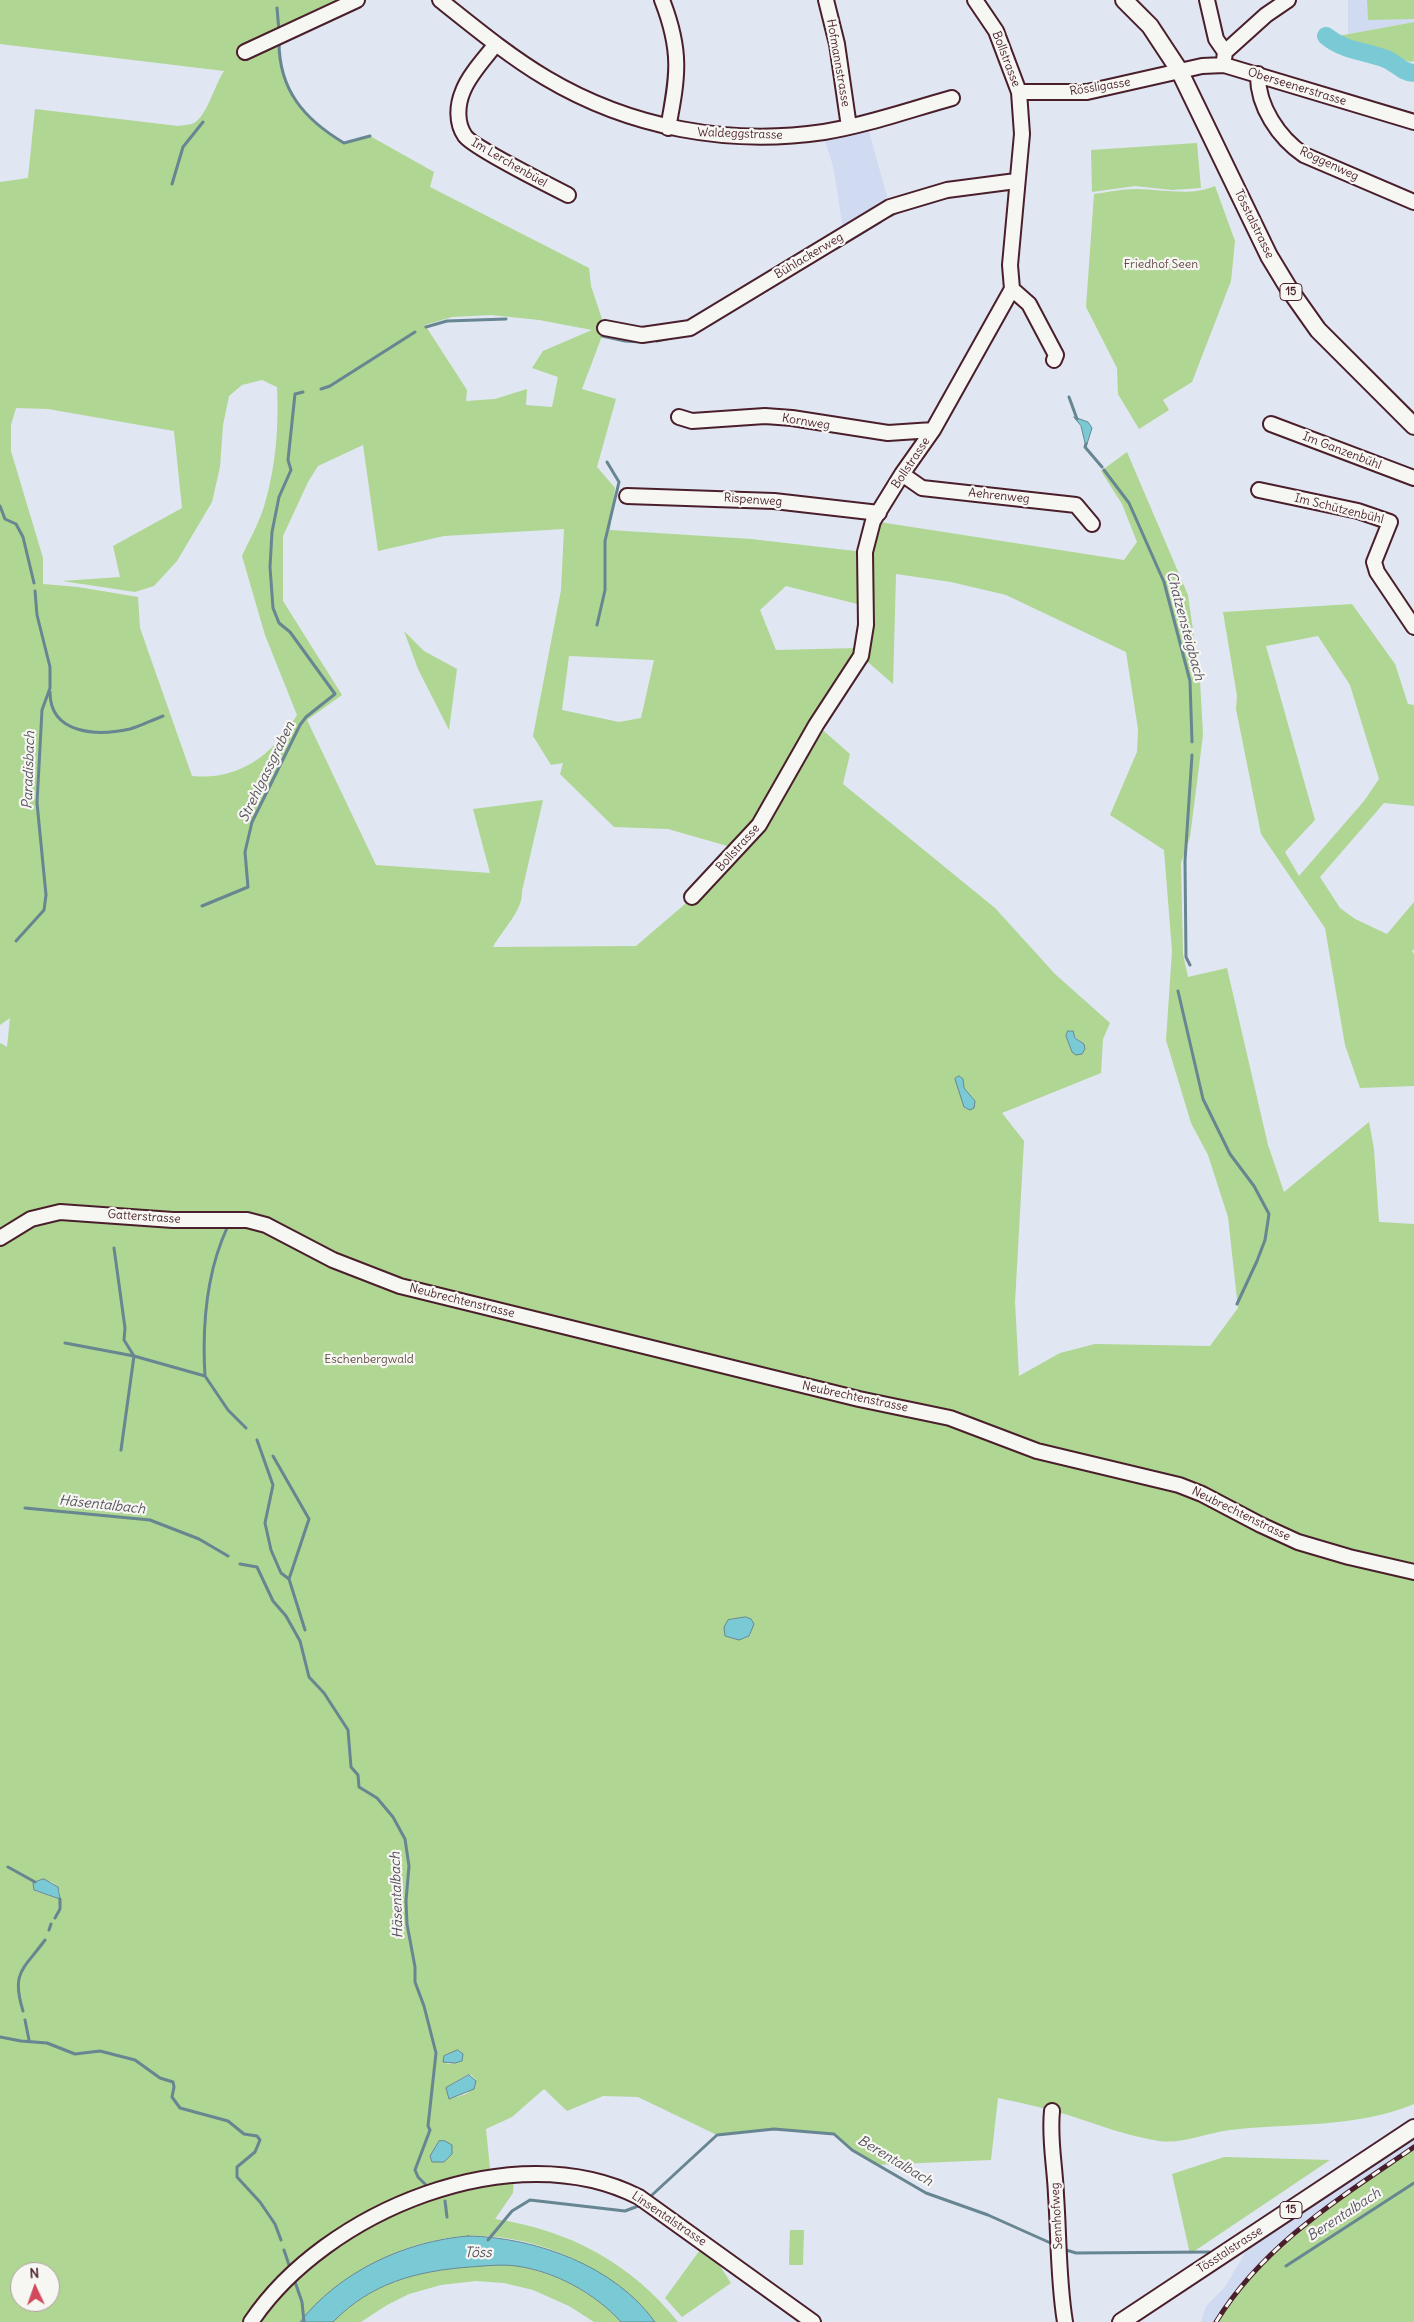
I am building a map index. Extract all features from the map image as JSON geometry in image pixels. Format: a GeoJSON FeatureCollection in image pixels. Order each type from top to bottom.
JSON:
{"type":"FeatureCollection","features":[{"type":"Feature","properties":{"kind":"main road","name":"Tösstalstrasse"},"geometry":{"type":"LineString","coordinates":[[1124,0],[1150,26],[1179,70],[1270,256],[1289,289],[1318,330],[1414,426]]}},
{"type":"Feature","properties":{"kind":"main road","name":"Tösstalstrasse"},"geometry":{"type":"LineString","coordinates":[[1122,2322],[1414,2128]]}},
{"type":"Feature","properties":{"kind":"street"},"geometry":{"type":"LineString","coordinates":[[245,52],[356,0]]}},
{"type":"Feature","properties":{"kind":"street","name":"Waldeggstrasse"},"geometry":{"type":"LineString","coordinates":[[440,0],[496,44],[546,78],[577,95],[668,128],[713,135],[783,136],[849,127],[952,98]]}},
{"type":"Feature","properties":{"kind":"street"},"geometry":{"type":"LineString","coordinates":[[662,0],[673,31],[678,58],[675,92],[668,128]]}},
{"type":"Feature","properties":{"kind":"street","name":"Hofmannstrasse"},"geometry":{"type":"LineString","coordinates":[[826,0],[837,44],[849,127]]}},
{"type":"Feature","properties":{"kind":"street","name":"Bollstrasse"},"geometry":{"type":"LineString","coordinates":[[692,897],[756,830],[816,725],[861,656],[866,625],[865,552],[873,521],[902,474],[933,430],[1012,289],[1010,265],[1016,181],[1022,134],[1019,92],[996,31],[975,0]]}},
{"type":"Feature","properties":{"kind":"street"},"geometry":{"type":"LineString","coordinates":[[1207,0],[1216,39],[1224,58],[1266,15],[1288,0]]}},
{"type":"Feature","properties":{"kind":"street","name":"Im Lerchenbüel"},"geometry":{"type":"LineString","coordinates":[[496,44],[463,90],[459,106],[459,123],[466,137],[482,149],[568,195]]}},
{"type":"Feature","properties":{"kind":"street","name":"Oberseenerstrasse"},"geometry":{"type":"LineString","coordinates":[[1179,70],[1202,66],[1224,58],[1258,74],[1414,122]]}},
{"type":"Feature","properties":{"kind":"street","name":"Rössligasse"},"geometry":{"type":"LineString","coordinates":[[1019,92],[1062,94],[1122,85],[1179,70]]}},
{"type":"Feature","properties":{"kind":"street","name":"Roggenweg"},"geometry":{"type":"LineString","coordinates":[[1258,74],[1258,91],[1261,101],[1285,140],[1294,148],[1304,155],[1414,202]]}},
{"type":"Feature","properties":{"kind":"street","name":"Bühlackerweg"},"geometry":{"type":"LineString","coordinates":[[605,328],[642,335],[690,328],[890,208],[947,190],[1016,181]]}},
{"type":"Feature","properties":{"kind":"street"},"geometry":{"type":"LineString","coordinates":[[1012,289],[1029,304],[1056,354],[1054,360]]}},
{"type":"Feature","properties":{"kind":"street","name":"Kornweg"},"geometry":{"type":"LineString","coordinates":[[679,417],[692,421],[765,416],[792,418],[888,433],[933,430]]}},
{"type":"Feature","properties":{"kind":"street","name":"Im Ganzenbühl"},"geometry":{"type":"LineString","coordinates":[[1271,424],[1414,478]]}},
{"type":"Feature","properties":{"kind":"street","name":"Aehrenweg"},"geometry":{"type":"LineString","coordinates":[[902,474],[922,488],[1076,505],[1092,524]]}},
{"type":"Feature","properties":{"kind":"street","name":"Im Schützenbühl"},"geometry":{"type":"LineString","coordinates":[[1259,490],[1358,512],[1390,522],[1374,562],[1376,572],[1414,627]]}},
{"type":"Feature","properties":{"kind":"street","name":"Rispenweg"},"geometry":{"type":"LineString","coordinates":[[627,496],[774,501],[879,512]]}},
{"type":"Feature","properties":{"kind":"street","name":"Gatterstrasse"},"geometry":{"type":"LineString","coordinates":[[0,1238],[20,1224],[38,1216],[70,1212],[173,1220],[253,1221],[266,1225],[290,1238]]}},
{"type":"Feature","properties":{"kind":"street","name":"Neubrechtenstrasse"},"geometry":{"type":"LineString","coordinates":[[290,1238],[345,1266],[400,1286],[859,1399],[941,1416],[1037,1451],[1179,1485],[1202,1494],[1298,1542],[1349,1557],[1414,1572]]}},
{"type":"Feature","properties":{"kind":"street","name":"Sennhofweg"},"geometry":{"type":"LineString","coordinates":[[1052,2110],[1050,2139],[1055,2175],[1060,2283],[1064,2322]]}},
{"type":"Feature","properties":{"kind":"street","name":"Linsentalstrasse"},"geometry":{"type":"LineString","coordinates":[[251,2322],[268,2298],[292,2274],[351,2230],[386,2211],[424,2195],[491,2178],[569,2175],[607,2183],[639,2197],[813,2322]]}},
{"type":"Feature","properties":{"kind":"shaded area"},"geometry":{"type":"Polygon","coordinates":[[[1348,0],[1414,0],[1414,22],[1348,34],[1348,0]]]}},
{"type":"Feature","properties":{"kind":"shaded area"},"geometry":{"type":"Polygon","coordinates":[[[868,128],[890,207],[844,235],[833,166],[824,138],[868,128]]]}},
{"type":"Feature","properties":{"kind":"shaded area"},"geometry":{"type":"Polygon","coordinates":[[[1414,2137],[1414,2161],[1249,2322],[1201,2322],[1206,2306],[1225,2287],[1246,2251],[1414,2137]]]}},
{"type":"Feature","properties":{"kind":"green space","name":"Eschenbergwald"},"geometry":{"type":"Polygon","coordinates":[[[0,0],[357,0],[279,41],[283,74],[289,88],[305,113],[344,143],[370,136],[434,172],[430,187],[589,268],[591,286],[605,328],[582,389],[616,399],[597,467],[615,488],[610,530],[751,539],[864,552],[861,605],[786,586],[760,610],[776,650],[859,648],[817,725],[850,754],[843,784],[995,908],[1055,974],[1110,1023],[1103,1039],[1101,1073],[1002,1113],[1024,1141],[1015,1302],[1019,1376],[1060,1353],[1095,1344],[1210,1346],[1238,1308],[1228,1217],[1208,1155],[1191,1123],[1166,1040],[1172,951],[1164,850],[1110,815],[1137,752],[1138,729],[1126,652],[1006,595],[951,582],[896,574],[893,684],[861,656],[873,521],[1124,560],[1137,542],[1122,504],[1101,471],[1127,452],[1188,595],[1200,680],[1203,735],[1190,837],[1181,863],[1183,954],[1188,977],[1227,968],[1268,1145],[1284,1192],[1369,1122],[1374,1149],[1379,1222],[1414,1224],[1414,2104],[1392,2112],[1347,2121],[1221,2131],[1186,2140],[1168,2142],[1136,2136],[1059,2112],[998,2098],[991,2160],[875,2165],[852,2150],[834,2134],[774,2129],[717,2135],[638,2097],[603,2096],[567,2111],[544,2089],[512,2117],[486,2129],[491,2178],[514,2176],[513,2193],[495,2219],[548,2231],[597,2253],[619,2266],[640,2283],[660,2301],[678,2322],[655,2322],[640,2305],[611,2281],[579,2261],[561,2253],[505,2238],[468,2236],[445,2238],[422,2244],[375,2262],[333,2289],[300,2322],[0,2322],[0,1043],[7,1047],[10,1018],[0,1025],[0,182],[28,178],[35,109],[178,126],[190,124],[194,123],[203,114],[224,71],[0,44],[0,0]],[[491,315],[452,317],[425,325],[467,390],[466,401],[495,399],[527,389],[526,405],[552,407],[558,377],[532,368],[543,351],[592,330],[539,320],[491,315]],[[262,380],[242,385],[229,396],[223,425],[220,467],[212,502],[177,561],[154,586],[135,592],[62,581],[120,577],[113,546],[182,508],[174,431],[48,409],[16,408],[11,425],[11,451],[43,558],[43,584],[78,587],[138,597],[140,628],[192,776],[225,774],[253,762],[277,742],[297,715],[265,635],[242,556],[255,530],[269,489],[277,431],[277,387],[262,380]],[[363,445],[318,466],[308,482],[283,536],[283,601],[342,695],[307,720],[376,865],[490,873],[473,809],[543,800],[519,906],[493,947],[636,946],[685,904],[738,849],[668,829],[614,827],[560,774],[563,763],[551,765],[533,736],[561,590],[564,529],[444,536],[378,551],[363,445]],[[569,656],[562,710],[619,722],[641,718],[654,660],[569,656]],[[1072,1030],[1068,1031],[1066,1036],[1071,1050],[1076,1055],[1082,1054],[1085,1049],[1084,1044],[1075,1037],[1072,1030]],[[956,1078],[964,1107],[966,1109],[974,1108],[974,1099],[964,1088],[963,1080],[956,1078]],[[734,1618],[725,1624],[725,1636],[741,1639],[751,1635],[734,1618]],[[39,1880],[33,1884],[35,1891],[60,1899],[59,1890],[52,1882],[39,1880]],[[460,2050],[445,2056],[447,2064],[461,2062],[460,2050]],[[467,2075],[446,2088],[449,2099],[466,2094],[475,2087],[476,2080],[471,2075],[467,2075]],[[438,2142],[430,2156],[433,2162],[444,2162],[452,2154],[438,2142]]]}},
{"type":"Feature","properties":{"kind":"green space"},"geometry":{"type":"Polygon","coordinates":[[[1367,0],[1414,0],[1414,19],[1368,20],[1367,0]]]}},
{"type":"Feature","properties":{"kind":"green space"},"geometry":{"type":"Polygon","coordinates":[[[1414,22],[1414,61],[1411,62],[1337,39],[1338,36],[1414,22]]]}},
{"type":"Feature","properties":{"kind":"green space"},"geometry":{"type":"Polygon","coordinates":[[[1197,143],[1201,188],[1172,190],[1135,186],[1092,192],[1091,150],[1197,143]]]}},
{"type":"Feature","properties":{"kind":"green space","name":"Friedhof Seen"},"geometry":{"type":"Polygon","coordinates":[[[1215,186],[1235,241],[1231,281],[1192,382],[1163,400],[1169,410],[1139,429],[1118,394],[1117,368],[1086,307],[1094,194],[1137,189],[1186,192],[1215,186]]]}},
{"type":"Feature","properties":{"kind":"green space"},"geometry":{"type":"Polygon","coordinates":[[[1352,604],[1395,664],[1408,704],[1414,705],[1414,806],[1384,803],[1320,877],[1340,908],[1355,919],[1387,934],[1414,902],[1414,949],[1412,951],[1414,954],[1414,1086],[1360,1088],[1345,1045],[1325,928],[1261,834],[1236,709],[1237,696],[1223,612],[1352,604]],[[1318,636],[1266,646],[1315,820],[1285,852],[1299,876],[1364,801],[1379,779],[1350,685],[1318,636]]]}},
{"type":"Feature","properties":{"kind":"green space"},"geometry":{"type":"Polygon","coordinates":[[[404,631],[424,651],[457,669],[449,730],[418,669],[404,631]]]}},
{"type":"Feature","properties":{"kind":"green space"},"geometry":{"type":"Polygon","coordinates":[[[1414,2146],[1414,2322],[1216,2322],[1235,2294],[1280,2246],[1331,2204],[1414,2146]]]}},
{"type":"Feature","properties":{"kind":"green space"},"geometry":{"type":"Polygon","coordinates":[[[1224,2157],[1330,2160],[1190,2254],[1172,2174],[1224,2157]]]}},
{"type":"Feature","properties":{"kind":"green space"},"geometry":{"type":"Polygon","coordinates":[[[790,2230],[804,2230],[803,2265],[789,2265],[790,2230]]]}},
{"type":"Feature","properties":{"kind":"green space"},"geometry":{"type":"Polygon","coordinates":[[[700,2250],[716,2260],[731,2283],[682,2317],[665,2298],[700,2250]]]}},
{"type":"Feature","properties":{"kind":"green space"},"geometry":{"type":"Polygon","coordinates":[[[478,2266],[517,2266],[560,2279],[587,2293],[621,2322],[594,2322],[569,2306],[533,2290],[504,2283],[476,2281],[441,2285],[409,2294],[387,2305],[361,2322],[333,2322],[365,2296],[400,2280],[437,2271],[478,2266]]]}},
{"type":"Feature","properties":{"kind":"water"},"geometry":{"type":"Polygon","coordinates":[[[1074,417],[1088,422],[1092,428],[1086,447],[1081,426],[1074,417]]]}},
{"type":"Feature","properties":{"kind":"water"},"geometry":{"type":"Polygon","coordinates":[[[1068,1031],[1073,1031],[1075,1038],[1084,1044],[1085,1049],[1082,1054],[1076,1055],[1072,1052],[1066,1036],[1068,1031]]]}},
{"type":"Feature","properties":{"kind":"water"},"geometry":{"type":"Polygon","coordinates":[[[959,1076],[963,1079],[964,1088],[975,1101],[974,1108],[970,1110],[964,1107],[955,1079],[959,1076]]]}},
{"type":"Feature","properties":{"kind":"water"},"geometry":{"type":"Polygon","coordinates":[[[746,1617],[751,1619],[754,1624],[749,1636],[739,1640],[725,1636],[724,1627],[728,1620],[746,1617]]]}},
{"type":"Feature","properties":{"kind":"water"},"geometry":{"type":"Polygon","coordinates":[[[44,1879],[58,1887],[60,1899],[34,1890],[33,1883],[44,1879]]]}},
{"type":"Feature","properties":{"kind":"water"},"geometry":{"type":"Polygon","coordinates":[[[458,2050],[463,2054],[462,2061],[455,2063],[443,2062],[444,2056],[458,2050]]]}},
{"type":"Feature","properties":{"kind":"water"},"geometry":{"type":"Polygon","coordinates":[[[469,2075],[476,2081],[474,2089],[449,2099],[446,2088],[469,2075]]]}},
{"type":"Feature","properties":{"kind":"water"},"geometry":{"type":"Polygon","coordinates":[[[439,2141],[445,2141],[452,2145],[452,2154],[444,2162],[432,2162],[430,2156],[439,2141]]]}},
{"type":"Feature","properties":{"kind":"water","name":"Töss"},"geometry":{"type":"Polygon","coordinates":[[[468,2236],[520,2242],[572,2258],[596,2270],[618,2285],[638,2302],[655,2322],[621,2322],[599,2302],[559,2278],[530,2269],[504,2265],[450,2269],[413,2276],[396,2281],[363,2298],[333,2322],[300,2322],[334,2288],[375,2262],[397,2252],[421,2245],[444,2239],[468,2236]]]}},
{"type":"Feature","properties":{"kind":"waterway"},"geometry":{"type":"LineString","coordinates":[[277,8],[279,31]]}},
{"type":"Feature","properties":{"kind":"waterway"},"geometry":{"type":"LineString","coordinates":[[1326,36],[1340,45],[1386,59],[1406,71],[1414,73]]}},
{"type":"Feature","properties":{"kind":"waterway"},"geometry":{"type":"LineString","coordinates":[[279,42],[280,59],[289,89],[296,102],[306,113],[317,124],[344,143],[370,136]]}},
{"type":"Feature","properties":{"kind":"waterway"},"geometry":{"type":"LineString","coordinates":[[172,184],[183,147],[203,122]]}},
{"type":"Feature","properties":{"kind":"waterway","name":"Strehlgassgraben"},"geometry":{"type":"LineString","coordinates":[[890,216],[898,212]]}},
{"type":"Feature","properties":{"kind":"waterway","name":"Strehlgassgraben"},"geometry":{"type":"LineString","coordinates":[[837,248],[880,222]]}},
{"type":"Feature","properties":{"kind":"waterway","name":"Strehlgassgraben"},"geometry":{"type":"LineString","coordinates":[[762,292],[819,258]]}},
{"type":"Feature","properties":{"kind":"waterway","name":"Strehlgassgraben"},"geometry":{"type":"LineString","coordinates":[[426,327],[447,321],[506,319]]}},
{"type":"Feature","properties":{"kind":"waterway","name":"Strehlgassgraben"},"geometry":{"type":"LineString","coordinates":[[321,389],[330,386],[415,332]]}},
{"type":"Feature","properties":{"kind":"waterway","name":"Strehlgassgraben"},"geometry":{"type":"LineString","coordinates":[[602,336],[640,342]]}},
{"type":"Feature","properties":{"kind":"waterway","name":"Strehlgassgraben"},"geometry":{"type":"LineString","coordinates":[[657,341],[679,336]]}},
{"type":"Feature","properties":{"kind":"waterway","name":"Strehlgassgraben"},"geometry":{"type":"LineString","coordinates":[[202,906],[248,887],[245,852],[252,822],[300,725],[306,717],[335,694],[290,632],[279,623],[273,608],[270,567],[272,532],[279,497],[291,470],[288,460],[295,394],[303,392]]}},
{"type":"Feature","properties":{"kind":"waterway","name":"Chatzensteigbach"},"geometry":{"type":"LineString","coordinates":[[1069,397],[1077,419]]}},
{"type":"Feature","properties":{"kind":"waterway","name":"Chatzensteigbach"},"geometry":{"type":"LineString","coordinates":[[1086,444],[1085,447],[1102,467]]}},
{"type":"Feature","properties":{"kind":"waterway"},"geometry":{"type":"LineString","coordinates":[[597,625],[605,590],[605,541],[619,482],[607,462]]}},
{"type":"Feature","properties":{"kind":"waterway","name":"Chatzensteigbach"},"geometry":{"type":"LineString","coordinates":[[1104,470],[1129,503],[1164,582],[1190,681],[1192,742]]}},
{"type":"Feature","properties":{"kind":"waterway","name":"Paradisbach"},"geometry":{"type":"LineString","coordinates":[[0,506],[5,519],[16,524],[23,537],[34,583]]}},
{"type":"Feature","properties":{"kind":"waterway","name":"Paradisbach"},"geometry":{"type":"LineString","coordinates":[[16,941],[44,910],[46,895],[37,803],[42,710],[50,688],[50,667],[37,615],[35,591]]}},
{"type":"Feature","properties":{"kind":"waterway"},"geometry":{"type":"LineString","coordinates":[[50,692],[52,706],[58,717],[67,724],[91,732],[130,729],[163,716]]}},
{"type":"Feature","properties":{"kind":"waterway","name":"Chatzensteigbach"},"geometry":{"type":"LineString","coordinates":[[1190,965],[1186,957],[1185,861],[1192,755]]}},
{"type":"Feature","properties":{"kind":"waterway","name":"Chatzensteigbach"},"geometry":{"type":"LineString","coordinates":[[1178,991],[1203,1099],[1230,1154],[1254,1186],[1269,1214],[1265,1240],[1237,1304]]}},
{"type":"Feature","properties":{"kind":"waterway"},"geometry":{"type":"LineString","coordinates":[[205,1376],[204,1338],[207,1300],[214,1264],[227,1228]]}},
{"type":"Feature","properties":{"kind":"waterway"},"geometry":{"type":"LineString","coordinates":[[114,1248],[125,1328],[124,1340],[134,1356],[121,1450]]}},
{"type":"Feature","properties":{"kind":"waterway","name":"Häsentalbach"},"geometry":{"type":"LineString","coordinates":[[65,1343],[134,1356],[205,1376],[228,1410],[246,1428]]}},
{"type":"Feature","properties":{"kind":"waterway","name":"Häsentalbach"},"geometry":{"type":"LineString","coordinates":[[257,1440],[273,1485],[265,1523],[271,1550],[281,1573],[289,1579]]}},
{"type":"Feature","properties":{"kind":"waterway","name":"Häsentalbach"},"geometry":{"type":"LineString","coordinates":[[273,1456],[309,1519],[289,1579],[305,1630]]}},
{"type":"Feature","properties":{"kind":"waterway","name":"Häsentalbach"},"geometry":{"type":"LineString","coordinates":[[25,1508],[150,1520],[199,1539],[228,1556]]}},
{"type":"Feature","properties":{"kind":"waterway","name":"Häsentalbach"},"geometry":{"type":"LineString","coordinates":[[240,1564],[257,1567],[273,1601],[286,1616],[300,1641],[309,1677],[324,1693],[348,1730],[351,1767],[358,1775],[359,1787],[377,1798],[393,1817],[405,1839],[409,1866],[406,1901],[407,1924],[415,1967],[415,1982],[424,2006],[436,2053],[428,2126],[430,2130],[415,2170],[418,2177],[427,2186]]}},
{"type":"Feature","properties":{"kind":"waterway"},"geometry":{"type":"LineString","coordinates":[[8,1867],[35,1882]]}},
{"type":"Feature","properties":{"kind":"waterway"},"geometry":{"type":"LineString","coordinates":[[55,1918],[60,1909],[60,1899]]}},
{"type":"Feature","properties":{"kind":"waterway"},"geometry":{"type":"LineString","coordinates":[[49,1930],[51,1924]]}},
{"type":"Feature","properties":{"kind":"waterway"},"geometry":{"type":"LineString","coordinates":[[23,2011],[18,1988],[21,1972],[45,1940]]}},
{"type":"Feature","properties":{"kind":"waterway"},"geometry":{"type":"LineString","coordinates":[[25,2020],[29,2040]]}},
{"type":"Feature","properties":{"kind":"waterway"},"geometry":{"type":"LineString","coordinates":[[0,2037],[47,2043],[75,2054],[100,2051],[135,2060],[160,2078],[173,2082],[172,2097],[180,2108],[228,2121],[244,2134],[257,2136],[260,2140],[255,2152],[237,2167],[237,2177],[260,2202],[275,2224],[281,2240]]}},
{"type":"Feature","properties":{"kind":"waterway","name":"Berentalbach"},"geometry":{"type":"LineString","coordinates":[[652,2195],[717,2135],[774,2129],[834,2134],[852,2150],[926,2193],[988,2215],[1055,2245]]}},
{"type":"Feature","properties":{"kind":"waterway","name":"Berentalbach"},"geometry":{"type":"LineString","coordinates":[[1286,2266],[1414,2183]]}},
{"type":"Feature","properties":{"kind":"waterway","name":"Berentalbach"},"geometry":{"type":"LineString","coordinates":[[488,2240],[512,2211],[530,2200],[625,2211],[641,2205]]}},
{"type":"Feature","properties":{"kind":"waterway","name":"Häsentalbach"},"geometry":{"type":"LineString","coordinates":[[445,2201],[447,2217]]}},
{"type":"Feature","properties":{"kind":"waterway","name":"Berentalbach"},"geometry":{"type":"LineString","coordinates":[[1063,2249],[1076,2253],[1209,2252]]}},
{"type":"Feature","properties":{"kind":"waterway"},"geometry":{"type":"LineString","coordinates":[[284,2250],[291,2271]]}},
{"type":"Feature","properties":{"kind":"waterway"},"geometry":{"type":"LineString","coordinates":[[294,2279],[302,2302],[304,2322]]}},
{"type":"Feature","properties":{"kind":"railway"},"geometry":{"type":"LineString","coordinates":[[1216,2322],[1235,2294],[1280,2246],[1331,2204],[1414,2147]]}}]}
